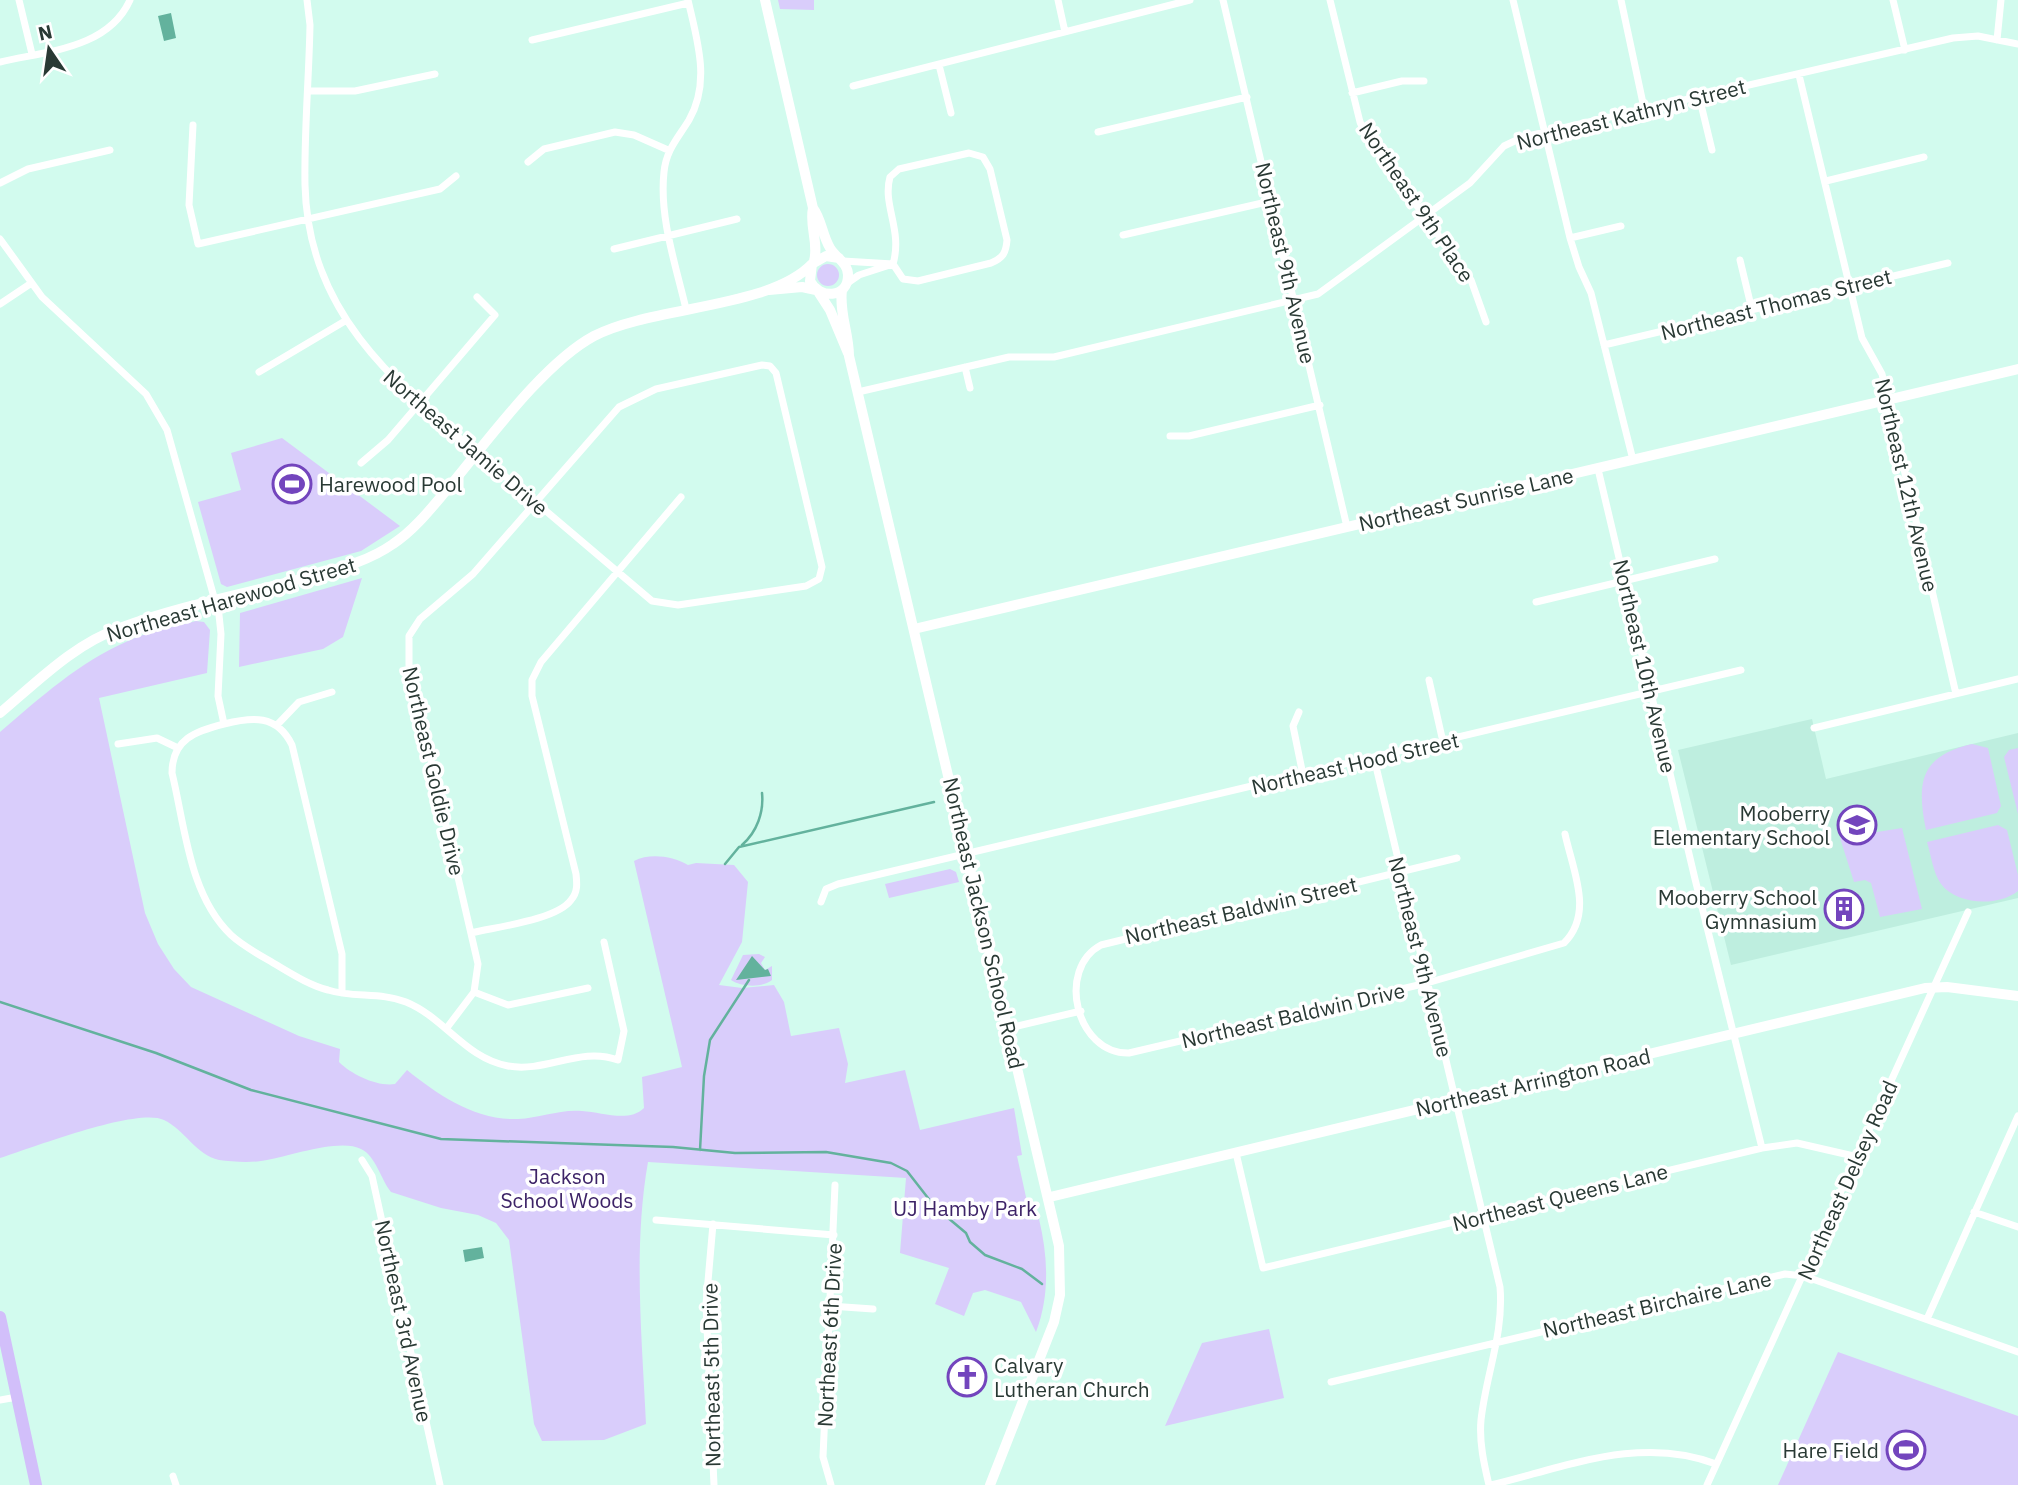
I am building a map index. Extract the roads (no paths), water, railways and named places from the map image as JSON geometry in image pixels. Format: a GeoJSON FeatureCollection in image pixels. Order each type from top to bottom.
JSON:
{"type":"FeatureCollection","features":[{"type":"Feature","properties":{"kind":"main road"},"geometry":{"type":"LineString","coordinates":[[0,1317],[36,1485]]}},
{"type":"Feature","properties":{"kind":"street"},"geometry":{"type":"LineString","coordinates":[[19,0],[32,54]]}},
{"type":"Feature","properties":{"kind":"street"},"geometry":{"type":"LineString","coordinates":[[0,62],[82,43],[98,36],[116,21],[130,0]]}},
{"type":"Feature","properties":{"kind":"street","name":"Northeast Jamie Drive"},"geometry":{"type":"LineString","coordinates":[[307,0],[305,185],[308,220],[327,284],[345,321],[375,362],[418,404],[652,601],[664,605],[806,586],[820,579]]}},
{"type":"Feature","properties":{"kind":"street"},"geometry":{"type":"LineString","coordinates":[[765,0],[813,208],[820,217],[825,240],[848,271],[844,287]]}},
{"type":"Feature","properties":{"kind":"street"},"geometry":{"type":"LineString","coordinates":[[1058,0],[1065,33]]}},
{"type":"Feature","properties":{"kind":"street"},"geometry":{"type":"LineString","coordinates":[[853,86],[1190,0]]}},
{"type":"Feature","properties":{"kind":"street","name":"Northeast 9th Avenue"},"geometry":{"type":"LineString","coordinates":[[1223,0],[1347,527]]}},
{"type":"Feature","properties":{"kind":"street","name":"Northeast 9th Place"},"geometry":{"type":"LineString","coordinates":[[1330,0],[1352,93],[1366,136],[1471,280],[1486,322]]}},
{"type":"Feature","properties":{"kind":"street"},"geometry":{"type":"LineString","coordinates":[[1513,0],[1570,238],[1578,267],[1591,293],[1633,460]]}},
{"type":"Feature","properties":{"kind":"street"},"geometry":{"type":"LineString","coordinates":[[1621,0],[1644,108]]}},
{"type":"Feature","properties":{"kind":"street"},"geometry":{"type":"LineString","coordinates":[[1893,0],[1905,50]]}},
{"type":"Feature","properties":{"kind":"street"},"geometry":{"type":"LineString","coordinates":[[1997,40],[2001,0]]}},
{"type":"Feature","properties":{"kind":"street"},"geometry":{"type":"LineString","coordinates":[[532,40],[688,1],[699,46],[702,73],[699,98],[689,120],[668,149],[663,173],[663,205],[686,309]]}},
{"type":"Feature","properties":{"kind":"street","name":"Northeast Kathryn Street"},"geometry":{"type":"LineString","coordinates":[[858,392],[1015,356],[1054,357],[1294,301],[1323,291],[1470,183],[1504,146],[1523,137],[1965,36],[2018,44]]}},
{"type":"Feature","properties":{"kind":"street"},"geometry":{"type":"LineString","coordinates":[[939,65],[951,113]]}},
{"type":"Feature","properties":{"kind":"street"},"geometry":{"type":"LineString","coordinates":[[308,91],[355,91],[435,74]]}},
{"type":"Feature","properties":{"kind":"street","name":"Northeast 12th Avenue"},"geometry":{"type":"LineString","coordinates":[[1799,75],[1862,338],[1878,364],[1888,400],[1956,694]]}},
{"type":"Feature","properties":{"kind":"street"},"geometry":{"type":"LineString","coordinates":[[1352,93],[1402,81],[1423,81]]}},
{"type":"Feature","properties":{"kind":"street"},"geometry":{"type":"LineString","coordinates":[[1699,96],[1712,150]]}},
{"type":"Feature","properties":{"kind":"street"},"geometry":{"type":"LineString","coordinates":[[1098,132],[1247,97]]}},
{"type":"Feature","properties":{"kind":"street"},"geometry":{"type":"LineString","coordinates":[[193,125],[189,205],[198,244],[440,189],[456,176]]}},
{"type":"Feature","properties":{"kind":"street"},"geometry":{"type":"LineString","coordinates":[[528,162],[544,149],[615,132],[634,135],[668,149]]}},
{"type":"Feature","properties":{"kind":"street"},"geometry":{"type":"LineString","coordinates":[[0,183],[27,169],[110,150]]}},
{"type":"Feature","properties":{"kind":"street"},"geometry":{"type":"LineString","coordinates":[[968,153],[983,157],[990,169],[1007,240],[1006,250],[1000,259],[911,281],[897,274],[893,264],[898,242],[887,192],[894,172],[968,153]]}},
{"type":"Feature","properties":{"kind":"street"},"geometry":{"type":"LineString","coordinates":[[1826,181],[1924,157]]}},
{"type":"Feature","properties":{"kind":"street"},"geometry":{"type":"LineString","coordinates":[[1123,235],[1272,201]]}},
{"type":"Feature","properties":{"kind":"street"},"geometry":{"type":"LineString","coordinates":[[813,208],[810,219],[816,243],[809,275],[817,291],[830,295],[859,275],[893,264]]}},
{"type":"Feature","properties":{"kind":"street"},"geometry":{"type":"LineString","coordinates":[[614,249],[737,219]]}},
{"type":"Feature","properties":{"kind":"street"},"geometry":{"type":"LineString","coordinates":[[1570,238],[1621,226]]}},
{"type":"Feature","properties":{"kind":"street"},"geometry":{"type":"LineString","coordinates":[[0,239],[30,284],[130,376],[157,411],[176,452],[221,634],[218,696],[224,724]]}},
{"type":"Feature","properties":{"kind":"street"},"geometry":{"type":"LineString","coordinates":[[813,263],[826,256],[856,264],[880,261],[893,264]]}},
{"type":"Feature","properties":{"kind":"street"},"geometry":{"type":"LineString","coordinates":[[1740,260],[1752,310]]}},
{"type":"Feature","properties":{"kind":"street","name":"Northeast Thomas Street"},"geometry":{"type":"LineString","coordinates":[[1604,345],[1948,262]]}},
{"type":"Feature","properties":{"kind":"street","name":"Northeast Harewood Street"},"geometry":{"type":"LineString","coordinates":[[766,290],[799,275],[813,263]]}},
{"type":"Feature","properties":{"kind":"street"},"geometry":{"type":"LineString","coordinates":[[0,304],[30,284]]}},
{"type":"Feature","properties":{"kind":"street","name":"Northeast Harewood Street"},"geometry":{"type":"LineString","coordinates":[[0,713],[78,650],[100,636],[129,625],[350,565],[375,555],[416,525],[550,370],[580,344],[619,327],[766,290],[802,287],[817,291]]}},
{"type":"Feature","properties":{"kind":"street","name":"Northeast Jackson School Road"},"geometry":{"type":"LineString","coordinates":[[844,287],[841,307],[849,339],[849,356]]}},
{"type":"Feature","properties":{"kind":"street","name":"Northeast Jackson School Road"},"geometry":{"type":"LineString","coordinates":[[817,291],[830,310],[849,356],[1050,1197],[1060,1257],[1057,1313],[990,1485]]}},
{"type":"Feature","properties":{"kind":"street"},"geometry":{"type":"LineString","coordinates":[[361,463],[388,440],[495,315],[477,297]]}},
{"type":"Feature","properties":{"kind":"street"},"geometry":{"type":"LineString","coordinates":[[259,372],[345,321]]}},
{"type":"Feature","properties":{"kind":"street","name":"Northeast Goldie Drive"},"geometry":{"type":"LineString","coordinates":[[474,992],[478,964],[409,665],[407,644],[420,619],[473,574],[605,421],[626,402],[656,389],[756,366],[770,366],[778,378],[822,567],[820,579]]}},
{"type":"Feature","properties":{"kind":"street"},"geometry":{"type":"LineString","coordinates":[[965,367],[970,388]]}},
{"type":"Feature","properties":{"kind":"street","name":"Northeast Sunrise Lane"},"geometry":{"type":"LineString","coordinates":[[914,629],[2018,369]]}},
{"type":"Feature","properties":{"kind":"street"},"geometry":{"type":"LineString","coordinates":[[1170,436],[1189,436],[1320,405]]}},
{"type":"Feature","properties":{"kind":"street","name":"Northeast 10th Avenue"},"geometry":{"type":"LineString","coordinates":[[1598,469],[1762,1147]]}},
{"type":"Feature","properties":{"kind":"street"},"geometry":{"type":"LineString","coordinates":[[471,933],[549,914],[563,909],[572,900],[577,888],[576,874],[532,696],[532,680],[541,662],[681,497]]}},
{"type":"Feature","properties":{"kind":"street"},"geometry":{"type":"LineString","coordinates":[[1536,602],[1715,559]]}},
{"type":"Feature","properties":{"kind":"street","name":"Northeast Hood Street"},"geometry":{"type":"LineString","coordinates":[[821,902],[827,889],[838,884],[1741,670]]}},
{"type":"Feature","properties":{"kind":"street"},"geometry":{"type":"LineString","coordinates":[[1429,680],[1443,742]]}},
{"type":"Feature","properties":{"kind":"street"},"geometry":{"type":"LineString","coordinates":[[1814,728],[2018,680]]}},
{"type":"Feature","properties":{"kind":"street"},"geometry":{"type":"LineString","coordinates":[[277,725],[299,702],[332,692]]}},
{"type":"Feature","properties":{"kind":"street"},"geometry":{"type":"LineString","coordinates":[[1299,712],[1293,726],[1303,775]]}},
{"type":"Feature","properties":{"kind":"street"},"geometry":{"type":"LineString","coordinates":[[342,993],[343,959],[293,748],[277,725],[256,718],[193,733],[178,748],[172,773],[202,892],[215,916],[232,936],[308,983],[342,993],[380,995],[404,1002],[427,1013],[475,1054],[512,1067],[531,1066],[584,1055],[618,1059],[624,1031],[604,942]]}},
{"type":"Feature","properties":{"kind":"street"},"geometry":{"type":"LineString","coordinates":[[118,744],[157,738],[178,748]]}},
{"type":"Feature","properties":{"kind":"street","name":"Northeast 9th Avenue"},"geometry":{"type":"LineString","coordinates":[[1374,758],[1500,1287],[1498,1342],[1481,1423],[1490,1485]]}},
{"type":"Feature","properties":{"kind":"street","name":"Northeast Baldwin Drive"},"geometry":{"type":"LineString","coordinates":[[1081,1012],[1087,1031],[1097,1044],[1112,1052],[1129,1053],[1427,983],[1564,943],[1576,931],[1580,902],[1564,834]]}},
{"type":"Feature","properties":{"kind":"street","name":"Northeast Baldwin Street"},"geometry":{"type":"LineString","coordinates":[[1081,1012],[1077,974],[1086,956],[1101,945],[1457,858]]}},
{"type":"Feature","properties":{"kind":"street","name":"Northeast Delsey Road"},"geometry":{"type":"LineString","coordinates":[[1707,1485],[1968,912]]}},
{"type":"Feature","properties":{"kind":"street","name":"Northeast Arrington Road"},"geometry":{"type":"LineString","coordinates":[[1050,1197],[1935,986],[2018,996]]}},
{"type":"Feature","properties":{"kind":"street"},"geometry":{"type":"LineString","coordinates":[[446,1029],[474,992],[508,1005],[587,988]]}},
{"type":"Feature","properties":{"kind":"street"},"geometry":{"type":"LineString","coordinates":[[1009,1028],[1081,1012]]}},
{"type":"Feature","properties":{"kind":"street"},"geometry":{"type":"LineString","coordinates":[[1927,1319],[2018,1116]]}},
{"type":"Feature","properties":{"kind":"street","name":"Northeast Queens Lane"},"geometry":{"type":"LineString","coordinates":[[1236,1153],[1263,1268],[1762,1147],[1797,1143],[1857,1157]]}},
{"type":"Feature","properties":{"kind":"street","name":"Northeast 3rd Avenue"},"geometry":{"type":"LineString","coordinates":[[362,1160],[372,1176],[440,1485]]}},
{"type":"Feature","properties":{"kind":"street","name":"Northeast 6th Drive"},"geometry":{"type":"LineString","coordinates":[[831,1485],[823,1457],[835,1185]]}},
{"type":"Feature","properties":{"kind":"street"},"geometry":{"type":"LineString","coordinates":[[1974,1212],[2018,1227]]}},
{"type":"Feature","properties":{"kind":"street"},"geometry":{"type":"LineString","coordinates":[[656,1220],[834,1235]]}},
{"type":"Feature","properties":{"kind":"street","name":"Northeast 5th Drive"},"geometry":{"type":"LineString","coordinates":[[713,1224],[706,1304],[714,1485]]}},
{"type":"Feature","properties":{"kind":"street","name":"Northeast Birchaire Lane"},"geometry":{"type":"LineString","coordinates":[[1331,1382],[1785,1274],[1804,1276],[2018,1352]]}},
{"type":"Feature","properties":{"kind":"street"},"geometry":{"type":"LineString","coordinates":[[830,1306],[873,1308]]}},
{"type":"Feature","properties":{"kind":"street"},"geometry":{"type":"LineString","coordinates":[[0,1400],[17,1397]]}},
{"type":"Feature","properties":{"kind":"street"},"geometry":{"type":"LineString","coordinates":[[1490,1485],[1642,1450],[1685,1453],[1716,1464]]}},
{"type":"Feature","properties":{"kind":"street"},"geometry":{"type":"LineString","coordinates":[[173,1476],[176,1485]]}},
{"type":"Feature","properties":{"kind":"waterway"},"geometry":{"type":"LineString","coordinates":[[742,845],[752,834],[758,821],[762,793]]}},
{"type":"Feature","properties":{"kind":"waterway"},"geometry":{"type":"LineString","coordinates":[[725,864],[739,847],[934,802]]}},
{"type":"Feature","properties":{"kind":"waterway"},"geometry":{"type":"LineString","coordinates":[[700,1150],[704,1076],[710,1040],[749,980]]}},
{"type":"Feature","properties":{"kind":"waterway"},"geometry":{"type":"LineString","coordinates":[[0,1002],[156,1053],[251,1090],[441,1139],[673,1147],[735,1153],[826,1152],[891,1163],[907,1171],[935,1207],[966,1233],[970,1242],[985,1255],[1022,1269],[1042,1284]]}},
{"type":"Feature","properties":{"kind":"place","name":"Harewood Pool"},"geometry":{"type":"Point","coordinates":[292,484]}},
{"type":"Feature","properties":{"kind":"place","name":"Mooberry Elementary School"},"geometry":{"type":"Point","coordinates":[1857,825]}},
{"type":"Feature","properties":{"kind":"place","name":"Mooberry School Gymnasium"},"geometry":{"type":"Point","coordinates":[1844,909]}},
{"type":"Feature","properties":{"kind":"place","name":"Calvary Lutheran Church"},"geometry":{"type":"Point","coordinates":[967,1377]}},
{"type":"Feature","properties":{"kind":"place","name":"Hare Field"},"geometry":{"type":"Point","coordinates":[1906,1450]}},
{"type":"Feature","properties":{"kind":"park label","name":"Jackson School Woods"},"geometry":{"type":"Point","coordinates":[567,1188]}},
{"type":"Feature","properties":{"kind":"park label","name":"UJ Hamby Park"},"geometry":{"type":"Point","coordinates":[965,1208]}}]}
